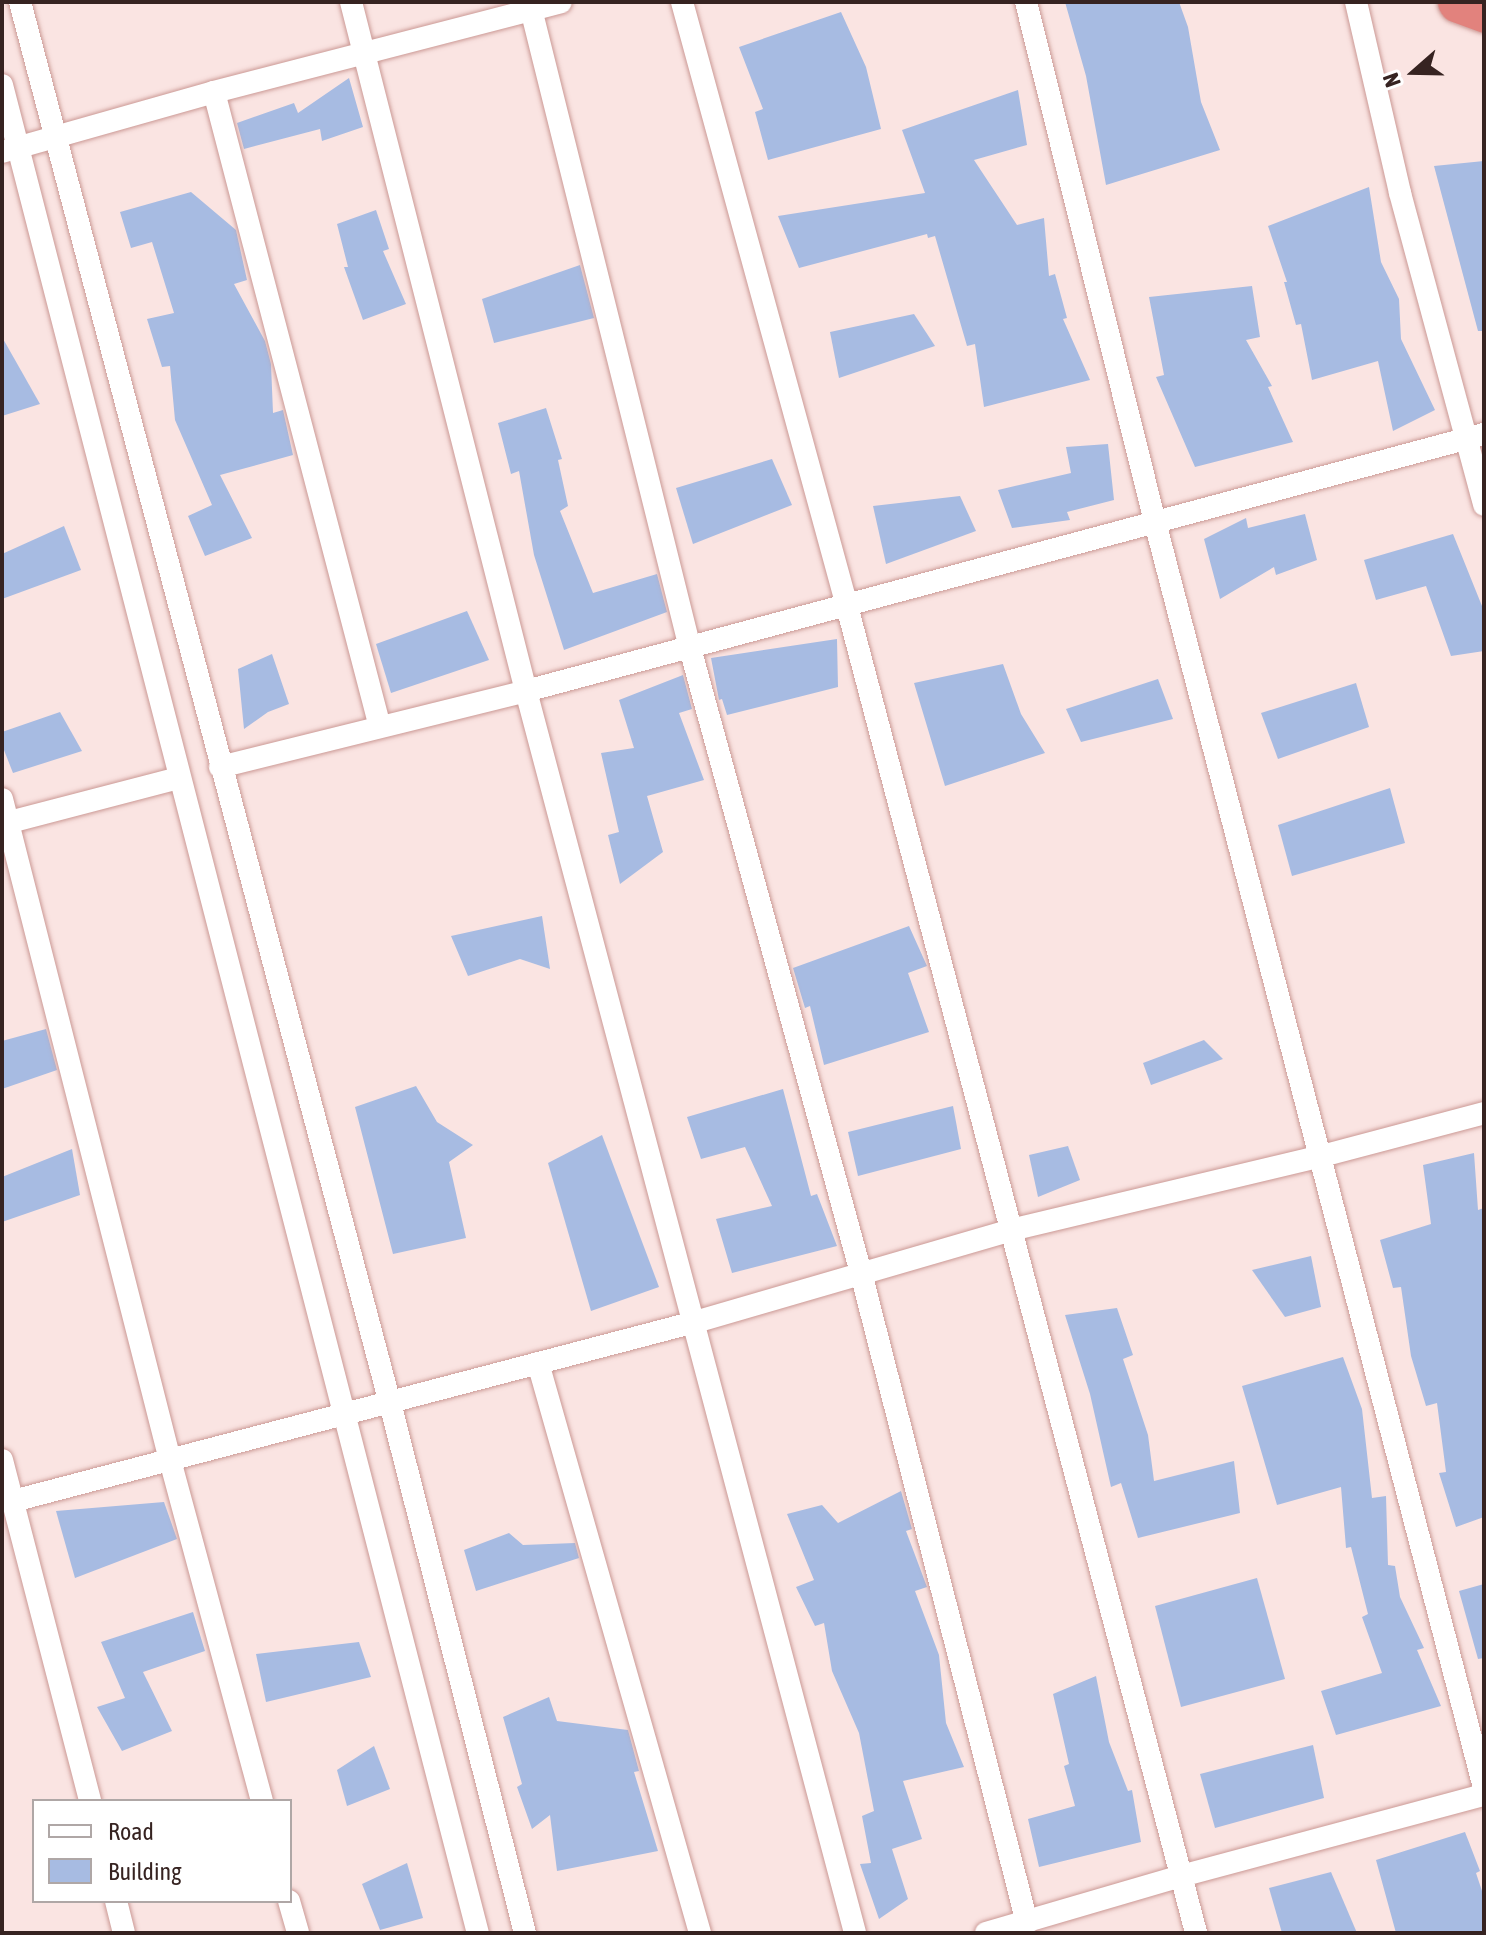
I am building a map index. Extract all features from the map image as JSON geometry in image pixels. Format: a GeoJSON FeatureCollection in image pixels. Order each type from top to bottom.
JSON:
{"type":"FeatureCollection","features":[{"type":"Feature","properties":{"kind":"highway"},"geometry":{"type":"LineString","coordinates":[[1459,2],[1484,11]]}},
{"type":"Feature","properties":{"kind":"street"},"geometry":{"type":"LineString","coordinates":[[20,2],[390,1403],[525,1933]]}},
{"type":"Feature","properties":{"kind":"street"},"geometry":{"type":"LineString","coordinates":[[351,2],[526,691],[855,1933]]}},
{"type":"Feature","properties":{"kind":"street"},"geometry":{"type":"LineString","coordinates":[[10,150],[214,92],[561,2]]}},
{"type":"Feature","properties":{"kind":"street"},"geometry":{"type":"LineString","coordinates":[[682,2],[847,606],[1196,1933]]}},
{"type":"Feature","properties":{"kind":"street"},"geometry":{"type":"LineString","coordinates":[[1026,2],[1155,522],[1484,1788]]}},
{"type":"Feature","properties":{"kind":"street"},"geometry":{"type":"LineString","coordinates":[[1356,2],[1400,193],[1475,436],[1484,505]]}},
{"type":"Feature","properties":{"kind":"street"},"geometry":{"type":"LineString","coordinates":[[531,9],[690,648],[861,1273],[1027,1923]]}},
{"type":"Feature","properties":{"kind":"street"},"geometry":{"type":"LineString","coordinates":[[2,85],[10,150],[347,1414],[478,1933]]}},
{"type":"Feature","properties":{"kind":"street"},"geometry":{"type":"LineString","coordinates":[[214,92],[380,727]]}},
{"type":"Feature","properties":{"kind":"street"},"geometry":{"type":"LineString","coordinates":[[220,767],[690,648],[1475,436]]}},
{"type":"Feature","properties":{"kind":"street"},"geometry":{"type":"LineString","coordinates":[[5,823],[178,778]]}},
{"type":"Feature","properties":{"kind":"street"},"geometry":{"type":"LineString","coordinates":[[2,799],[5,823],[170,1460],[261,1799]]}},
{"type":"Feature","properties":{"kind":"street"},"geometry":{"type":"LineString","coordinates":[[13,1501],[695,1322],[1011,1230],[1318,1157],[1484,1113]]}},
{"type":"Feature","properties":{"kind":"street"},"geometry":{"type":"LineString","coordinates":[[538,1363],[700,1933]]}},
{"type":"Feature","properties":{"kind":"street"},"geometry":{"type":"LineString","coordinates":[[2,1460],[89,1799]]}},
{"type":"Feature","properties":{"kind":"street"},"geometry":{"type":"LineString","coordinates":[[986,1933],[1181,1876],[1484,1795]]}},
{"type":"Feature","properties":{"kind":"street"},"geometry":{"type":"LineString","coordinates":[[116,1903],[124,1933]]}},
{"type":"Feature","properties":{"kind":"street"},"geometry":{"type":"LineString","coordinates":[[290,1903],[298,1933]]}},
{"type":"Feature","properties":{"kind":"building"},"geometry":{"type":"Polygon","coordinates":[[[1065,2],[1179,2],[1188,27],[1201,102],[1220,150],[1106,185],[1086,76],[1065,2]]]}},
{"type":"Feature","properties":{"kind":"building"},"geometry":{"type":"Polygon","coordinates":[[[841,12],[866,67],[881,129],[768,160],[755,112],[763,109],[739,47],[841,12]]]}},
{"type":"Feature","properties":{"kind":"building"},"geometry":{"type":"Polygon","coordinates":[[[349,78],[363,127],[322,141],[320,129],[244,149],[237,123],[294,103],[298,113],[349,78]]]}},
{"type":"Feature","properties":{"kind":"building"},"geometry":{"type":"Polygon","coordinates":[[[1018,90],[1027,145],[974,160],[1017,225],[1044,218],[1049,276],[1055,274],[1067,318],[1063,319],[1090,380],[984,407],[975,344],[967,346],[935,236],[928,238],[927,234],[799,268],[778,216],[925,193],[902,130],[1018,90]]]}},
{"type":"Feature","properties":{"kind":"building"},"geometry":{"type":"Polygon","coordinates":[[[1484,161],[1484,331],[1478,331],[1434,166],[1484,161]]]}},
{"type":"Feature","properties":{"kind":"building"},"geometry":{"type":"Polygon","coordinates":[[[1369,187],[1381,262],[1399,299],[1401,339],[1435,410],[1393,431],[1378,361],[1312,380],[1301,324],[1296,325],[1284,282],[1287,282],[1268,226],[1369,187]]]}},
{"type":"Feature","properties":{"kind":"building"},"geometry":{"type":"Polygon","coordinates":[[[191,192],[236,230],[247,280],[234,284],[265,341],[271,364],[273,413],[283,410],[293,455],[220,475],[252,538],[205,556],[188,516],[212,505],[175,420],[170,366],[162,367],[147,319],[174,313],[152,242],[131,248],[120,212],[191,192]]]}},
{"type":"Feature","properties":{"kind":"building"},"geometry":{"type":"Polygon","coordinates":[[[376,210],[389,249],[383,251],[406,304],[363,320],[344,267],[348,267],[337,224],[376,210]]]}},
{"type":"Feature","properties":{"kind":"building"},"geometry":{"type":"Polygon","coordinates":[[[580,265],[594,318],[494,343],[482,299],[580,265]]]}},
{"type":"Feature","properties":{"kind":"building"},"geometry":{"type":"Polygon","coordinates":[[[1252,286],[1260,337],[1246,340],[1272,386],[1268,387],[1293,442],[1195,467],[1156,377],[1164,375],[1149,297],[1252,286]]]}},
{"type":"Feature","properties":{"kind":"building"},"geometry":{"type":"Polygon","coordinates":[[[914,314],[935,346],[839,378],[830,332],[914,314]]]}},
{"type":"Feature","properties":{"kind":"building"},"geometry":{"type":"Polygon","coordinates":[[[2,337],[40,404],[2,416],[2,337]]]}},
{"type":"Feature","properties":{"kind":"building"},"geometry":{"type":"Polygon","coordinates":[[[546,408],[562,459],[558,460],[568,506],[560,511],[593,593],[657,574],[667,612],[564,650],[534,555],[519,471],[511,474],[498,423],[546,408]]]}},
{"type":"Feature","properties":{"kind":"building"},"geometry":{"type":"Polygon","coordinates":[[[1108,444],[1114,500],[1067,512],[1070,520],[1012,528],[998,490],[1071,473],[1066,447],[1108,444]]]}},
{"type":"Feature","properties":{"kind":"building"},"geometry":{"type":"Polygon","coordinates":[[[772,459],[792,505],[693,544],[676,488],[772,459]]]}},
{"type":"Feature","properties":{"kind":"building"},"geometry":{"type":"Polygon","coordinates":[[[960,496],[976,531],[886,564],[873,506],[960,496]]]}},
{"type":"Feature","properties":{"kind":"building"},"geometry":{"type":"Polygon","coordinates":[[[1305,514],[1317,560],[1276,575],[1274,567],[1220,599],[1204,539],[1246,518],[1248,528],[1305,514]]]}},
{"type":"Feature","properties":{"kind":"building"},"geometry":{"type":"Polygon","coordinates":[[[64,526],[81,570],[2,599],[2,554],[64,526]]]}},
{"type":"Feature","properties":{"kind":"building"},"geometry":{"type":"Polygon","coordinates":[[[1453,534],[1484,611],[1484,651],[1451,656],[1426,586],[1376,600],[1364,560],[1453,534]]]}},
{"type":"Feature","properties":{"kind":"building"},"geometry":{"type":"Polygon","coordinates":[[[467,611],[489,660],[391,693],[376,644],[467,611]]]}},
{"type":"Feature","properties":{"kind":"building"},"geometry":{"type":"Polygon","coordinates":[[[837,639],[838,687],[727,715],[722,699],[719,700],[711,658],[837,639]]]}},
{"type":"Feature","properties":{"kind":"building"},"geometry":{"type":"Polygon","coordinates":[[[272,654],[289,704],[268,712],[244,729],[238,669],[272,654]]]}},
{"type":"Feature","properties":{"kind":"building"},"geometry":{"type":"Polygon","coordinates":[[[1003,664],[1021,714],[1045,753],[945,786],[914,683],[1003,664]]]}},
{"type":"Feature","properties":{"kind":"building"},"geometry":{"type":"Polygon","coordinates":[[[683,675],[692,709],[679,713],[704,780],[647,796],[663,852],[620,884],[608,835],[619,832],[601,753],[634,748],[619,700],[683,675]]]}},
{"type":"Feature","properties":{"kind":"building"},"geometry":{"type":"Polygon","coordinates":[[[1158,679],[1173,719],[1081,742],[1066,709],[1158,679]]]}},
{"type":"Feature","properties":{"kind":"building"},"geometry":{"type":"Polygon","coordinates":[[[1356,683],[1369,727],[1278,759],[1261,713],[1356,683]]]}},
{"type":"Feature","properties":{"kind":"building"},"geometry":{"type":"Polygon","coordinates":[[[60,712],[82,751],[13,773],[2,745],[2,732],[60,712]]]}},
{"type":"Feature","properties":{"kind":"building"},"geometry":{"type":"Polygon","coordinates":[[[1390,788],[1405,843],[1292,876],[1278,825],[1390,788]]]}},
{"type":"Feature","properties":{"kind":"building"},"geometry":{"type":"Polygon","coordinates":[[[542,916],[550,969],[520,959],[468,976],[451,936],[542,916]]]}},
{"type":"Feature","properties":{"kind":"building"},"geometry":{"type":"Polygon","coordinates":[[[909,926],[927,966],[908,973],[929,1032],[824,1065],[810,1006],[805,1008],[793,968],[909,926]]]}},
{"type":"Feature","properties":{"kind":"building"},"geometry":{"type":"Polygon","coordinates":[[[46,1029],[57,1070],[2,1089],[2,1041],[46,1029]]]}},
{"type":"Feature","properties":{"kind":"building"},"geometry":{"type":"Polygon","coordinates":[[[1204,1040],[1223,1059],[1151,1085],[1143,1063],[1204,1040]]]}},
{"type":"Feature","properties":{"kind":"building"},"geometry":{"type":"Polygon","coordinates":[[[416,1086],[437,1122],[473,1145],[449,1162],[466,1238],[393,1254],[355,1107],[416,1086]]]}},
{"type":"Feature","properties":{"kind":"building"},"geometry":{"type":"Polygon","coordinates":[[[783,1089],[811,1196],[817,1194],[837,1246],[732,1273],[716,1219],[772,1206],[745,1147],[701,1159],[687,1117],[783,1089]]]}},
{"type":"Feature","properties":{"kind":"building"},"geometry":{"type":"Polygon","coordinates":[[[953,1106],[961,1149],[858,1176],[848,1132],[953,1106]]]}},
{"type":"Feature","properties":{"kind":"building"},"geometry":{"type":"Polygon","coordinates":[[[602,1135],[659,1287],[591,1311],[548,1163],[602,1135]]]}},
{"type":"Feature","properties":{"kind":"building"},"geometry":{"type":"Polygon","coordinates":[[[1068,1146],[1080,1180],[1038,1197],[1029,1155],[1068,1146]]]}},
{"type":"Feature","properties":{"kind":"building"},"geometry":{"type":"Polygon","coordinates":[[[72,1149],[80,1195],[2,1222],[2,1177],[72,1149]]]}},
{"type":"Feature","properties":{"kind":"building"},"geometry":{"type":"Polygon","coordinates":[[[1474,1153],[1478,1210],[1484,1208],[1484,1517],[1456,1527],[1439,1473],[1446,1472],[1437,1403],[1426,1406],[1411,1356],[1401,1287],[1393,1288],[1380,1240],[1431,1224],[1423,1165],[1474,1153]]]}},
{"type":"Feature","properties":{"kind":"building"},"geometry":{"type":"Polygon","coordinates":[[[1311,1256],[1321,1307],[1285,1317],[1252,1270],[1311,1256]]]}},
{"type":"Feature","properties":{"kind":"building"},"geometry":{"type":"Polygon","coordinates":[[[1117,1308],[1133,1355],[1123,1359],[1148,1435],[1154,1481],[1234,1461],[1240,1513],[1138,1538],[1121,1483],[1111,1487],[1090,1394],[1065,1315],[1117,1308]]]}},
{"type":"Feature","properties":{"kind":"building"},"geometry":{"type":"Polygon","coordinates":[[[1343,1357],[1362,1409],[1372,1498],[1386,1496],[1388,1565],[1395,1566],[1400,1597],[1424,1648],[1417,1650],[1441,1706],[1336,1735],[1321,1691],[1382,1673],[1362,1617],[1368,1614],[1351,1547],[1346,1548],[1341,1487],[1277,1505],[1242,1386],[1343,1357]]]}},
{"type":"Feature","properties":{"kind":"building"},"geometry":{"type":"Polygon","coordinates":[[[901,1491],[912,1529],[906,1531],[927,1587],[915,1591],[939,1655],[946,1723],[964,1767],[903,1781],[922,1839],[892,1849],[908,1899],[879,1919],[860,1864],[871,1863],[862,1816],[874,1811],[859,1733],[832,1671],[824,1623],[815,1626],[796,1587],[814,1580],[787,1514],[822,1505],[838,1523],[901,1491]]]}},
{"type":"Feature","properties":{"kind":"building"},"geometry":{"type":"Polygon","coordinates":[[[164,1502],[177,1539],[75,1578],[56,1511],[164,1502]]]}},
{"type":"Feature","properties":{"kind":"building"},"geometry":{"type":"Polygon","coordinates":[[[509,1533],[523,1545],[575,1543],[579,1558],[476,1591],[464,1550],[509,1533]]]}},
{"type":"Feature","properties":{"kind":"building"},"geometry":{"type":"Polygon","coordinates":[[[1257,1578],[1285,1679],[1181,1707],[1155,1606],[1257,1578]]]}},
{"type":"Feature","properties":{"kind":"building"},"geometry":{"type":"Polygon","coordinates":[[[1484,1584],[1484,1658],[1478,1659],[1459,1591],[1484,1584]]]}},
{"type":"Feature","properties":{"kind":"building"},"geometry":{"type":"Polygon","coordinates":[[[193,1612],[205,1651],[143,1672],[172,1731],[122,1751],[97,1707],[125,1698],[101,1642],[193,1612]]]}},
{"type":"Feature","properties":{"kind":"building"},"geometry":{"type":"Polygon","coordinates":[[[359,1642],[371,1677],[266,1702],[256,1654],[359,1642]]]}},
{"type":"Feature","properties":{"kind":"building"},"geometry":{"type":"Polygon","coordinates":[[[1096,1676],[1109,1742],[1128,1791],[1132,1790],[1141,1842],[1039,1867],[1028,1819],[1075,1806],[1064,1766],[1069,1764],[1053,1694],[1096,1676]]]}},
{"type":"Feature","properties":{"kind":"building"},"geometry":{"type":"Polygon","coordinates":[[[549,1697],[557,1721],[628,1730],[639,1771],[634,1772],[658,1851],[557,1871],[550,1815],[532,1829],[517,1787],[522,1784],[503,1717],[549,1697]]]}},
{"type":"Feature","properties":{"kind":"building"},"geometry":{"type":"Polygon","coordinates":[[[1313,1745],[1324,1798],[1215,1828],[1200,1774],[1313,1745]]]}},
{"type":"Feature","properties":{"kind":"building"},"geometry":{"type":"Polygon","coordinates":[[[374,1746],[390,1789],[347,1806],[337,1770],[374,1746]]]}},
{"type":"Feature","properties":{"kind":"building"},"geometry":{"type":"Polygon","coordinates":[[[1465,1832],[1480,1871],[1476,1873],[1484,1897],[1484,1933],[1396,1933],[1376,1860],[1465,1832]]]}},
{"type":"Feature","properties":{"kind":"building"},"geometry":{"type":"Polygon","coordinates":[[[407,1863],[423,1918],[380,1930],[362,1884],[407,1863]]]}},
{"type":"Feature","properties":{"kind":"building"},"geometry":{"type":"Polygon","coordinates":[[[1331,1872],[1357,1933],[1282,1933],[1269,1888],[1331,1872]]]}}]}
